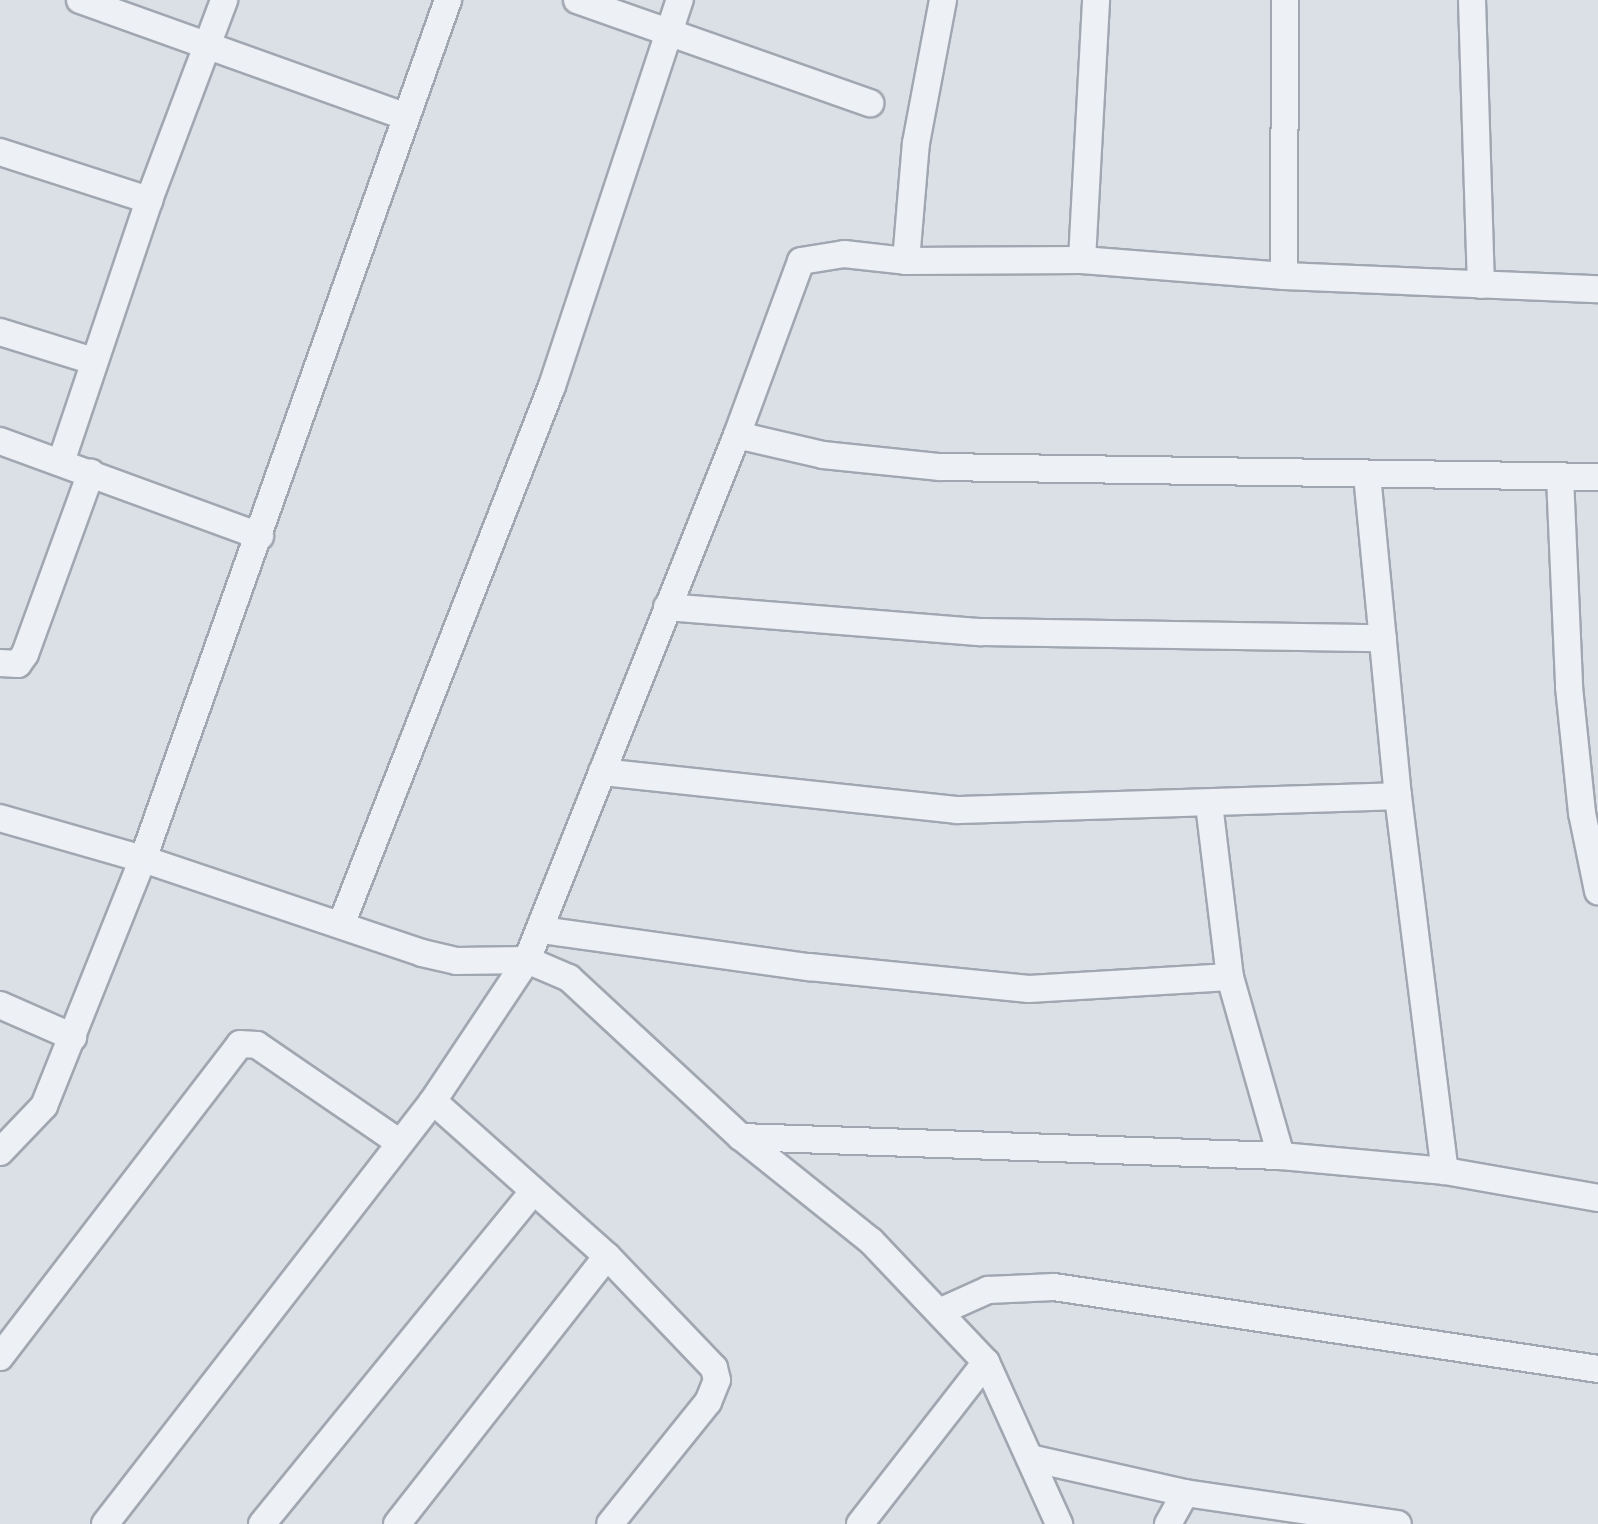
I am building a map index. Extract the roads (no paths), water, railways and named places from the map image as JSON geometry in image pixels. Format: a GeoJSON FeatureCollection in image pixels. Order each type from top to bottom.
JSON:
{"type":"FeatureCollection","features":[{"type":"Feature","properties":{"kind":"street"},"geometry":{"type":"LineString","coordinates":[[80,0],[406,117]]}},
{"type":"Feature","properties":{"kind":"street"},"geometry":{"type":"LineString","coordinates":[[61,462],[149,201],[224,0]]}},
{"type":"Feature","properties":{"kind":"street"},"geometry":{"type":"LineString","coordinates":[[0,1152],[44,1106],[143,859],[260,536],[448,0]]}},
{"type":"Feature","properties":{"kind":"street"},"geometry":{"type":"LineString","coordinates":[[576,0],[870,103]]}},
{"type":"Feature","properties":{"kind":"street"},"geometry":{"type":"LineString","coordinates":[[341,925],[552,386],[680,0]]}},
{"type":"Feature","properties":{"kind":"street"},"geometry":{"type":"LineString","coordinates":[[906,261],[916,143],[943,0]]}},
{"type":"Feature","properties":{"kind":"street"},"geometry":{"type":"LineString","coordinates":[[1082,260],[1096,0]]}},
{"type":"Feature","properties":{"kind":"street"},"geometry":{"type":"LineString","coordinates":[[1284,276],[1285,0]]}},
{"type":"Feature","properties":{"kind":"street"},"geometry":{"type":"LineString","coordinates":[[1472,0],[1481,285]]}},
{"type":"Feature","properties":{"kind":"street"},"geometry":{"type":"LineString","coordinates":[[0,152],[149,201]]}},
{"type":"Feature","properties":{"kind":"street"},"geometry":{"type":"LineString","coordinates":[[104,1524],[433,1101],[527,960],[737,435],[801,261],[844,254],[906,261],[1082,260],[1284,276],[1598,289]]}},
{"type":"Feature","properties":{"kind":"street"},"geometry":{"type":"LineString","coordinates":[[0,332],[93,361]]}},
{"type":"Feature","properties":{"kind":"street"},"geometry":{"type":"LineString","coordinates":[[737,435],[890,464],[1367,475],[1598,477]]}},
{"type":"Feature","properties":{"kind":"street"},"geometry":{"type":"LineString","coordinates":[[0,440],[260,536]]}},
{"type":"Feature","properties":{"kind":"street"},"geometry":{"type":"LineString","coordinates":[[0,663],[18,664],[25,654],[91,473]]}},
{"type":"Feature","properties":{"kind":"street"},"geometry":{"type":"LineString","coordinates":[[1367,475],[1398,796],[1445,1171]]}},
{"type":"Feature","properties":{"kind":"street"},"geometry":{"type":"LineString","coordinates":[[1560,477],[1569,687],[1582,813],[1598,891]]}},
{"type":"Feature","properties":{"kind":"street"},"geometry":{"type":"LineString","coordinates":[[667,607],[980,632],[1383,638]]}},
{"type":"Feature","properties":{"kind":"street"},"geometry":{"type":"LineString","coordinates":[[602,772],[943,809],[1209,804],[1398,796]]}},
{"type":"Feature","properties":{"kind":"street"},"geometry":{"type":"LineString","coordinates":[[1209,804],[1230,977],[1281,1156]]}},
{"type":"Feature","properties":{"kind":"street"},"geometry":{"type":"LineString","coordinates":[[0,818],[143,859],[456,961],[527,960],[550,966],[590,993],[741,1137],[871,1241],[986,1362],[1059,1524]]}},
{"type":"Feature","properties":{"kind":"street"},"geometry":{"type":"LineString","coordinates":[[541,930],[809,967],[1029,989],[1230,977]]}},
{"type":"Feature","properties":{"kind":"street"},"geometry":{"type":"LineString","coordinates":[[0,1005],[73,1037]]}},
{"type":"Feature","properties":{"kind":"street"},"geometry":{"type":"LineString","coordinates":[[0,1357],[240,1044],[257,1045],[400,1143]]}},
{"type":"Feature","properties":{"kind":"street"},"geometry":{"type":"LineString","coordinates":[[433,1101],[532,1193],[607,1256],[702,1351],[717,1380],[708,1402],[610,1524]]}},
{"type":"Feature","properties":{"kind":"street"},"geometry":{"type":"LineString","coordinates":[[741,1137],[1281,1156],[1445,1171],[1598,1198]]}},
{"type":"Feature","properties":{"kind":"street"},"geometry":{"type":"LineString","coordinates":[[262,1524],[532,1193]]}},
{"type":"Feature","properties":{"kind":"street"},"geometry":{"type":"LineString","coordinates":[[397,1524],[607,1256]]}},
{"type":"Feature","properties":{"kind":"street"},"geometry":{"type":"LineString","coordinates":[[939,1312],[988,1290],[1054,1287],[1598,1369]]}},
{"type":"Feature","properties":{"kind":"street"},"geometry":{"type":"LineString","coordinates":[[860,1524],[986,1362]]}},
{"type":"Feature","properties":{"kind":"street"},"geometry":{"type":"LineString","coordinates":[[1030,1458],[1185,1493],[1398,1524]]}},
{"type":"Feature","properties":{"kind":"street"},"geometry":{"type":"LineString","coordinates":[[1168,1524],[1185,1493]]}}]}
